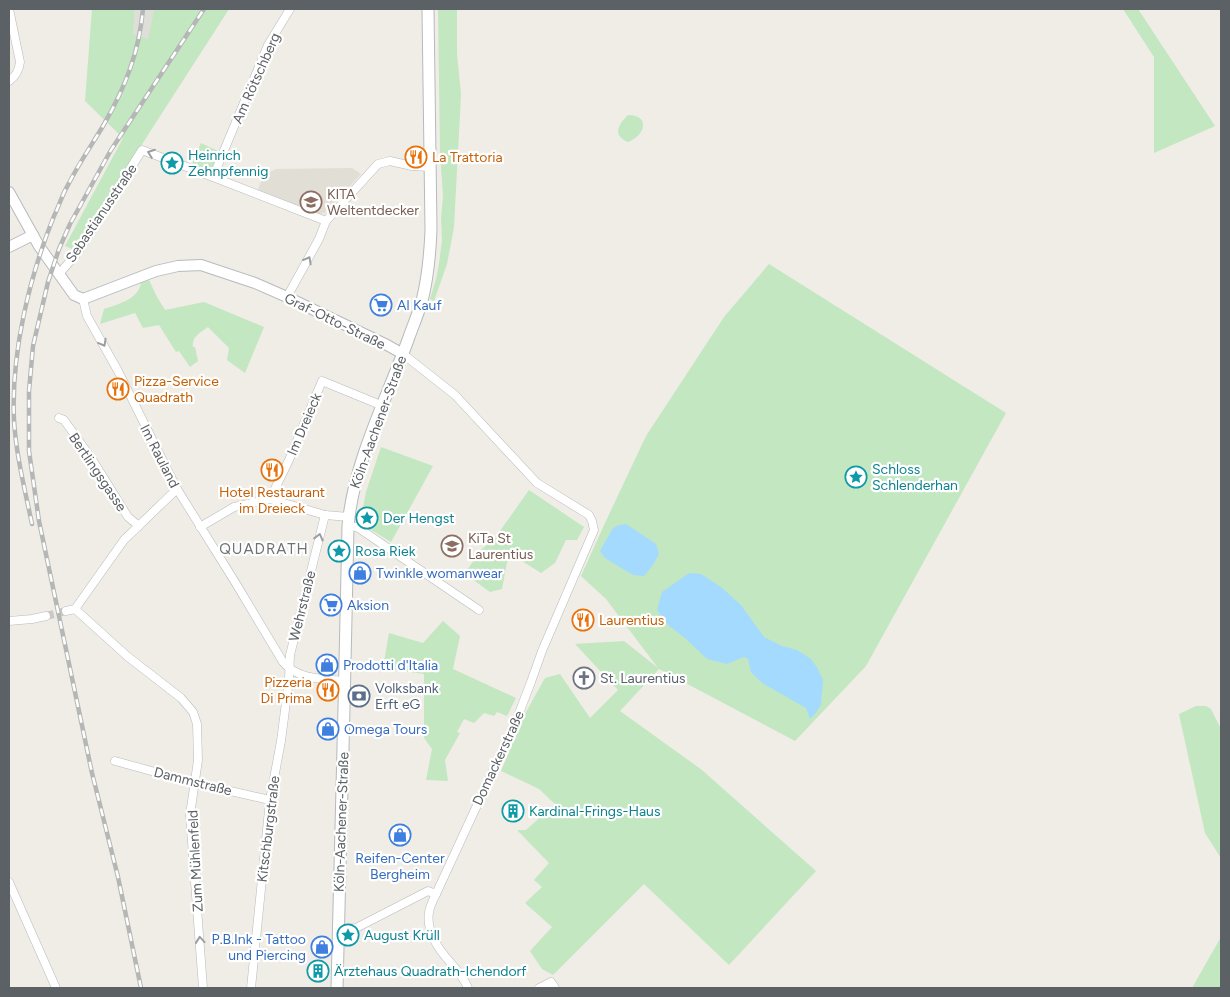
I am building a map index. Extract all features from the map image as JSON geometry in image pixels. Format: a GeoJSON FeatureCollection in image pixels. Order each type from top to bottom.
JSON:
{"type":"FeatureCollection","features":[{"type":"Feature","properties":{"kind":"main road","name":"Köln-Aachener-Straße"},"geometry":{"type":"LineString","coordinates":[[337,988],[348,522],[356,480],[421,302],[430,263],[428,9]]}},
{"type":"Feature","properties":{"kind":"street"},"geometry":{"type":"LineString","coordinates":[[9,9],[20,69],[15,77],[9,81]]}},
{"type":"Feature","properties":{"kind":"street","name":"Am Rötschberg"},"geometry":{"type":"LineString","coordinates":[[214,177],[268,45],[290,9]]}},
{"type":"Feature","properties":{"kind":"street","name":"Sebastianusstraße"},"geometry":{"type":"LineString","coordinates":[[59,274],[78,252],[142,150],[326,221]]}},
{"type":"Feature","properties":{"kind":"street"},"geometry":{"type":"LineString","coordinates":[[287,297],[319,239],[326,221],[378,164],[390,161],[412,166],[430,166]]}},
{"type":"Feature","properties":{"kind":"street","name":"Im Rauland"},"geometry":{"type":"LineString","coordinates":[[9,192],[33,235],[59,274],[74,295],[83,299],[87,316],[118,371],[177,489],[289,669]]}},
{"type":"Feature","properties":{"kind":"street"},"geometry":{"type":"LineString","coordinates":[[9,248],[33,235]]}},
{"type":"Feature","properties":{"kind":"street","name":"Graf-Otto-Straße"},"geometry":{"type":"LineString","coordinates":[[83,299],[156,271],[178,266],[201,266],[255,283],[403,354],[455,396],[537,482],[589,515],[592,521]]}},
{"type":"Feature","properties":{"kind":"street","name":"Im Dreieck"},"geometry":{"type":"LineString","coordinates":[[270,499],[289,460],[322,381],[383,406]]}},
{"type":"Feature","properties":{"kind":"street","name":"Bertlingsgasse"},"geometry":{"type":"LineString","coordinates":[[59,418],[64,420],[92,459],[128,517],[139,526]]}},
{"type":"Feature","properties":{"kind":"street"},"geometry":{"type":"LineString","coordinates":[[66,611],[75,608],[124,540],[177,489]]}},
{"type":"Feature","properties":{"kind":"street"},"geometry":{"type":"LineString","coordinates":[[200,527],[234,507],[270,499],[348,522],[479,610]]}},
{"type":"Feature","properties":{"kind":"street","name":"Wehrstraße"},"geometry":{"type":"LineString","coordinates":[[289,669],[290,655],[324,515]]}},
{"type":"Feature","properties":{"kind":"street","name":"Domackerstraße"},"geometry":{"type":"LineString","coordinates":[[468,988],[461,974],[437,947],[428,917],[429,910],[516,721],[542,651],[594,530],[592,521]]}},
{"type":"Feature","properties":{"kind":"street","name":"Zum Mühlenfeld"},"geometry":{"type":"LineString","coordinates":[[75,608],[127,656],[181,698],[194,712],[197,724],[198,760],[190,816],[204,988]]}},
{"type":"Feature","properties":{"kind":"street"},"geometry":{"type":"LineString","coordinates":[[9,621],[46,616]]}},
{"type":"Feature","properties":{"kind":"street"},"geometry":{"type":"LineString","coordinates":[[289,669],[309,678],[344,681]]}},
{"type":"Feature","properties":{"kind":"street","name":"Kitschburgstraße"},"geometry":{"type":"LineString","coordinates":[[250,988],[270,800],[281,741],[289,669]]}},
{"type":"Feature","properties":{"kind":"street","name":"Dammstraße"},"geometry":{"type":"LineString","coordinates":[[115,761],[270,800]]}},
{"type":"Feature","properties":{"kind":"street"},"geometry":{"type":"LineString","coordinates":[[9,882],[56,988]]}},
{"type":"Feature","properties":{"kind":"street"},"geometry":{"type":"LineString","coordinates":[[338,929],[356,928],[428,892],[436,894]]}},
{"type":"Feature","properties":{"kind":"street"},"geometry":{"type":"LineString","coordinates":[[538,988],[551,982],[555,988]]}},
{"type":"Feature","properties":{"kind":"shaded area"},"geometry":{"type":"Polygon","coordinates":[[[135,9],[154,9],[148,40],[133,34],[135,9]]]}},
{"type":"Feature","properties":{"kind":"shaded area","name":"KITA Weltentdecker"},"geometry":{"type":"Polygon","coordinates":[[[352,168],[361,174],[325,213],[319,214],[258,190],[266,174],[276,169],[352,168]]]}},
{"type":"Feature","properties":{"kind":"green space"},"geometry":{"type":"Polygon","coordinates":[[[92,9],[135,9],[133,34],[148,39],[154,9],[229,9],[76,251],[65,246],[123,138],[85,101],[92,9]]]}},
{"type":"Feature","properties":{"kind":"green space"},"geometry":{"type":"Polygon","coordinates":[[[438,9],[457,9],[457,54],[461,94],[454,227],[447,264],[434,301],[430,299],[439,264],[442,240],[443,196],[440,152],[438,9]]]}},
{"type":"Feature","properties":{"kind":"green space"},"geometry":{"type":"Polygon","coordinates":[[[1123,9],[1138,9],[1215,126],[1154,153],[1154,57],[1123,9]]]}},
{"type":"Feature","properties":{"kind":"green space"},"geometry":{"type":"Polygon","coordinates":[[[628,115],[640,118],[643,126],[642,131],[628,142],[620,136],[618,130],[628,115]]]}},
{"type":"Feature","properties":{"kind":"green space"},"geometry":{"type":"Polygon","coordinates":[[[201,143],[220,152],[212,173],[192,164],[201,143]]]}},
{"type":"Feature","properties":{"kind":"green space"},"geometry":{"type":"Polygon","coordinates":[[[769,264],[1006,413],[866,666],[795,741],[659,669],[620,711],[702,770],[816,871],[729,965],[644,884],[553,975],[542,969],[530,951],[552,927],[525,903],[542,887],[534,880],[549,863],[517,830],[526,830],[555,804],[539,789],[501,771],[526,712],[545,678],[560,674],[590,718],[618,690],[575,644],[624,641],[658,668],[606,599],[581,576],[646,436],[724,317],[769,264]]]}},
{"type":"Feature","properties":{"kind":"green space"},"geometry":{"type":"Polygon","coordinates":[[[149,280],[165,310],[204,302],[264,327],[245,373],[227,360],[229,348],[208,327],[197,335],[194,340],[193,347],[195,347],[198,361],[190,367],[179,351],[176,352],[159,325],[143,328],[135,313],[100,324],[104,309],[132,297],[136,294],[141,283],[149,280]]]}},
{"type":"Feature","properties":{"kind":"green space"},"geometry":{"type":"Polygon","coordinates":[[[381,447],[433,466],[391,542],[360,523],[366,492],[381,447]]]}},
{"type":"Feature","properties":{"kind":"green space"},"geometry":{"type":"Polygon","coordinates":[[[529,490],[584,527],[577,540],[566,540],[555,563],[541,573],[514,556],[507,562],[502,589],[490,592],[468,576],[467,570],[482,549],[495,538],[529,490]]]}},
{"type":"Feature","properties":{"kind":"green space"},"geometry":{"type":"Polygon","coordinates":[[[443,621],[460,636],[453,669],[516,698],[507,716],[497,712],[494,716],[484,713],[474,723],[464,719],[457,732],[460,733],[445,760],[448,781],[426,780],[432,749],[424,738],[424,674],[383,668],[389,633],[423,643],[443,621]]]}},
{"type":"Feature","properties":{"kind":"green space"},"geometry":{"type":"Polygon","coordinates":[[[1196,706],[1206,706],[1211,709],[1221,729],[1221,858],[1205,833],[1179,714],[1196,706]]]}},
{"type":"Feature","properties":{"kind":"green space"},"geometry":{"type":"Polygon","coordinates":[[[1221,937],[1221,988],[1192,988],[1221,937]]]}},
{"type":"Feature","properties":{"kind":"water"},"geometry":{"type":"Polygon","coordinates":[[[626,524],[656,544],[659,554],[644,576],[633,575],[605,558],[600,551],[613,528],[626,524]]]}},
{"type":"Feature","properties":{"kind":"water"},"geometry":{"type":"Polygon","coordinates":[[[689,573],[701,574],[721,587],[741,605],[764,637],[782,646],[797,650],[811,659],[823,680],[821,705],[810,719],[806,708],[762,683],[751,672],[748,659],[744,657],[727,664],[707,659],[668,625],[657,610],[662,592],[689,573]]]}},
{"type":"Feature","properties":{"kind":"tunnel"},"geometry":{"type":"LineString","coordinates":[[46,616],[66,611]]}},
{"type":"Feature","properties":{"kind":"railway"},"geometry":{"type":"LineString","coordinates":[[32,524],[19,459],[14,420],[15,369],[23,316],[45,240],[62,197],[111,112],[130,70],[138,40],[143,9]]}},
{"type":"Feature","properties":{"kind":"railway"},"geometry":{"type":"LineString","coordinates":[[141,988],[118,877],[92,773],[39,521],[29,451],[29,391],[33,346],[48,282],[70,224],[111,150],[204,9]]}},
{"type":"Feature","properties":{"kind":"place","name":"La Trattoria"},"geometry":{"type":"Point","coordinates":[416,157]}},
{"type":"Feature","properties":{"kind":"place","name":"Heinrich Zehnpfennig"},"geometry":{"type":"Point","coordinates":[172,163]}},
{"type":"Feature","properties":{"kind":"place","name":"KITA Weltentdecker"},"geometry":{"type":"Point","coordinates":[311,202]}},
{"type":"Feature","properties":{"kind":"place","name":"Al Kauf"},"geometry":{"type":"Point","coordinates":[381,305]}},
{"type":"Feature","properties":{"kind":"place","name":"Pizza-Service Quadrath"},"geometry":{"type":"Point","coordinates":[118,389]}},
{"type":"Feature","properties":{"kind":"place","name":"Hotel Restaurant im Dreieck"},"geometry":{"type":"Point","coordinates":[272,470]}},
{"type":"Feature","properties":{"kind":"place","name":"Schloss Schlenderhan"},"geometry":{"type":"Point","coordinates":[856,477]}},
{"type":"Feature","properties":{"kind":"place","name":"Der Hengst"},"geometry":{"type":"Point","coordinates":[367,518]}},
{"type":"Feature","properties":{"kind":"place","name":"KiTa St Laurentius"},"geometry":{"type":"Point","coordinates":[452,546]}},
{"type":"Feature","properties":{"kind":"place","name":"Rosa Riek"},"geometry":{"type":"Point","coordinates":[339,551]}},
{"type":"Feature","properties":{"kind":"place","name":"Twinkle womanwear"},"geometry":{"type":"Point","coordinates":[360,573]}},
{"type":"Feature","properties":{"kind":"place","name":"Aksion"},"geometry":{"type":"Point","coordinates":[331,605]}},
{"type":"Feature","properties":{"kind":"place","name":"Laurentius"},"geometry":{"type":"Point","coordinates":[583,620]}},
{"type":"Feature","properties":{"kind":"place","name":"Prodotti d'Italia"},"geometry":{"type":"Point","coordinates":[327,665]}},
{"type":"Feature","properties":{"kind":"place","name":"St. Laurentius"},"geometry":{"type":"Point","coordinates":[584,678]}},
{"type":"Feature","properties":{"kind":"place","name":"Pizzeria Di Prima"},"geometry":{"type":"Point","coordinates":[328,690]}},
{"type":"Feature","properties":{"kind":"place","name":"Volksbank Erft eG"},"geometry":{"type":"Point","coordinates":[359,696]}},
{"type":"Feature","properties":{"kind":"place","name":"Omega Tours"},"geometry":{"type":"Point","coordinates":[328,729]}},
{"type":"Feature","properties":{"kind":"place","name":"Kardinal-Frings-Haus"},"geometry":{"type":"Point","coordinates":[513,811]}},
{"type":"Feature","properties":{"kind":"place","name":"Reifen-Center Bergheim"},"geometry":{"type":"Point","coordinates":[400,835]}},
{"type":"Feature","properties":{"kind":"place","name":"August Krüll"},"geometry":{"type":"Point","coordinates":[348,935]}},
{"type":"Feature","properties":{"kind":"place","name":"P.B.Ink - Tattoo und Piercing"},"geometry":{"type":"Point","coordinates":[322,947]}},
{"type":"Feature","properties":{"kind":"place","name":"Ärztehaus Quadrath-Ichendorf"},"geometry":{"type":"Point","coordinates":[318,971]}},
{"type":"Feature","properties":{"kind":"district","name":"QUADRATH"},"geometry":{"type":"Point","coordinates":[264,549]}}]}
